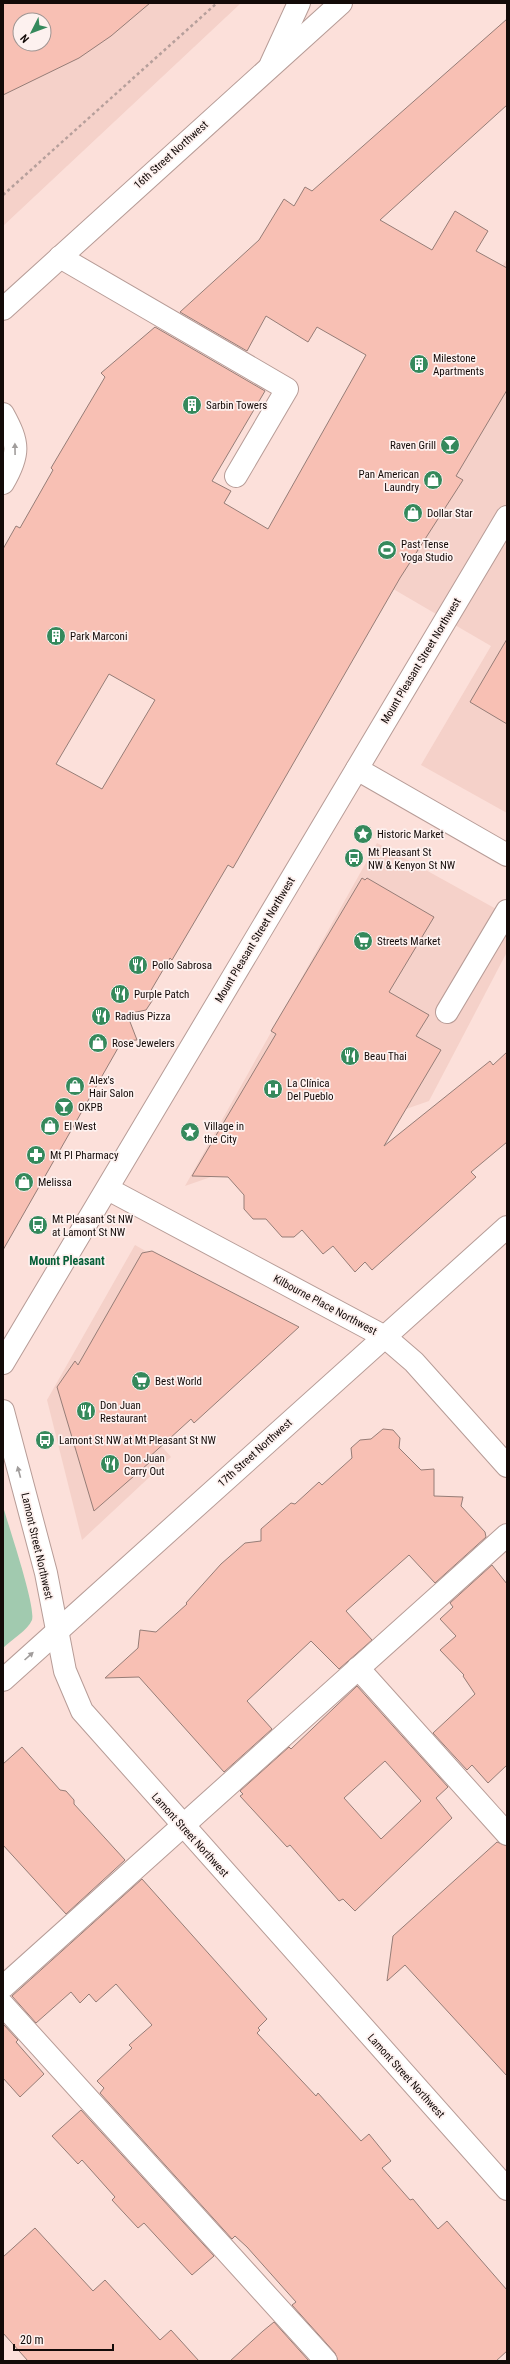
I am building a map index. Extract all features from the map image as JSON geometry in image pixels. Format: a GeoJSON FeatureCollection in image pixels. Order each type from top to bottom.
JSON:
{"type":"FeatureCollection","features":[{"type":"Feature","properties":{"kind":"street"},"geometry":{"type":"LineString","coordinates":[[271,64],[299,3]]}},
{"type":"Feature","properties":{"kind":"street","name":"16th Street Northwest"},"geometry":{"type":"LineString","coordinates":[[3,309],[271,64],[341,3]]}},
{"type":"Feature","properties":{"kind":"street"},"geometry":{"type":"LineString","coordinates":[[60,257],[287,389],[236,476]]}},
{"type":"Feature","properties":{"kind":"street"},"geometry":{"type":"LineString","coordinates":[[3,414],[12,432],[16,447],[14,464],[3,483]]}},
{"type":"Feature","properties":{"kind":"street","name":"Mount Pleasant Street Northwest"},"geometry":{"type":"LineString","coordinates":[[3,1363],[108,1189],[507,516]]}},
{"type":"Feature","properties":{"kind":"street"},"geometry":{"type":"LineString","coordinates":[[357,770],[507,855]]}},
{"type":"Feature","properties":{"kind":"street"},"geometry":{"type":"LineString","coordinates":[[447,1012],[507,910]]}},
{"type":"Feature","properties":{"kind":"street","name":"Kilbourne Place Northwest"},"geometry":{"type":"LineString","coordinates":[[108,1189],[385,1337],[414,1362],[507,1466]]}},
{"type":"Feature","properties":{"kind":"street","name":"17th Street Northwest"},"geometry":{"type":"LineString","coordinates":[[3,1680],[507,1227]]}},
{"type":"Feature","properties":{"kind":"street","name":"Lamont Street Northwest"},"geometry":{"type":"LineString","coordinates":[[3,1411],[46,1573],[56,1633],[65,1671],[82,1711],[181,1825],[507,2189]]}},
{"type":"Feature","properties":{"kind":"street"},"geometry":{"type":"LineString","coordinates":[[3,1987],[181,1825],[507,1535]]}},
{"type":"Feature","properties":{"kind":"street"},"geometry":{"type":"LineString","coordinates":[[358,1668],[507,1834]]}},
{"type":"Feature","properties":{"kind":"street"},"geometry":{"type":"LineString","coordinates":[[3,2005],[326,2361]]}},
{"type":"Feature","properties":{"kind":"path"},"geometry":{"type":"LineString","coordinates":[[3,195],[217,3]]}},
{"type":"Feature","properties":{"kind":"shaded area"},"geometry":{"type":"Polygon","coordinates":[[[3,3],[241,3],[3,226],[3,3]]]}},
{"type":"Feature","properties":{"kind":"shaded area"},"geometry":{"type":"Polygon","coordinates":[[[507,259],[507,813],[421,765],[491,646],[316,544],[507,259]]]}},
{"type":"Feature","properties":{"kind":"shaded area"},"geometry":{"type":"Polygon","coordinates":[[[377,843],[507,915],[507,952],[429,1101],[185,1186],[377,843]]]}},
{"type":"Feature","properties":{"kind":"shaded area"},"geometry":{"type":"Polygon","coordinates":[[[135,1245],[197,1280],[131,1411],[171,1457],[82,1540],[47,1400],[135,1245]]]}},
{"type":"Feature","properties":{"kind":"green space"},"geometry":{"type":"Polygon","coordinates":[[[3,1506],[26,1583],[30,1599],[32,1620],[23,1631],[3,1648],[3,1506]]]}},
{"type":"Feature","properties":{"kind":"building"},"geometry":{"type":"Polygon","coordinates":[[[3,3],[150,3],[111,36],[79,58],[3,95],[3,3]]]}},
{"type":"Feature","properties":{"kind":"building"},"geometry":{"type":"Polygon","coordinates":[[[507,19],[507,105],[380,220],[432,250],[455,211],[488,231],[476,251],[507,268],[507,390],[456,476],[463,480],[400,578],[233,868],[228,865],[172,960],[170,958],[150,992],[152,1001],[146,1010],[127,1014],[137,1040],[122,1041],[3,1250],[3,549],[16,526],[20,528],[53,470],[51,468],[105,377],[101,373],[155,327],[265,391],[212,481],[231,491],[224,503],[268,529],[366,355],[317,327],[308,342],[266,316],[247,351],[180,312],[259,240],[284,199],[294,206],[305,187],[312,191],[507,19]],[[109,674],[56,764],[102,789],[155,700],[109,674]]]}},
{"type":"Feature","properties":{"kind":"building"},"geometry":{"type":"Polygon","coordinates":[[[507,639],[507,724],[470,702],[507,639]]]}},
{"type":"Feature","properties":{"kind":"building"},"geometry":{"type":"Polygon","coordinates":[[[362,878],[365,880],[367,878],[434,917],[389,992],[429,1015],[416,1036],[441,1050],[384,1146],[490,1061],[493,1065],[507,1052],[507,1142],[471,1172],[476,1177],[372,1270],[365,1262],[355,1272],[333,1246],[323,1254],[302,1230],[294,1237],[282,1237],[266,1219],[253,1219],[244,1209],[244,1195],[228,1177],[192,1176],[276,1034],[271,1031],[362,878]]]}},
{"type":"Feature","properties":{"kind":"building"},"geometry":{"type":"Polygon","coordinates":[[[152,1251],[299,1327],[194,1423],[191,1419],[147,1459],[150,1462],[94,1511],[57,1387],[75,1361],[78,1365],[142,1253],[152,1251]]]}},
{"type":"Feature","properties":{"kind":"building"},"geometry":{"type":"Polygon","coordinates":[[[383,1429],[393,1430],[400,1438],[399,1448],[421,1470],[434,1469],[434,1496],[463,1497],[461,1506],[485,1532],[486,1537],[435,1583],[409,1555],[346,1611],[372,1640],[339,1669],[311,1641],[247,1701],[272,1729],[224,1772],[139,1677],[105,1678],[138,1648],[140,1630],[156,1632],[187,1604],[186,1603],[221,1564],[245,1543],[261,1541],[261,1529],[291,1503],[295,1504],[319,1482],[322,1485],[352,1458],[351,1448],[360,1440],[371,1439],[383,1429]]]}},
{"type":"Feature","properties":{"kind":"building"},"geometry":{"type":"Polygon","coordinates":[[[492,1565],[507,1584],[507,1765],[488,1783],[472,1765],[467,1770],[433,1733],[475,1694],[463,1676],[464,1675],[440,1650],[456,1636],[440,1619],[453,1607],[450,1603],[492,1565]]]}},
{"type":"Feature","properties":{"kind":"building"},"geometry":{"type":"Polygon","coordinates":[[[357,1686],[448,1787],[436,1798],[452,1818],[355,1911],[343,1899],[339,1901],[290,1845],[287,1847],[240,1796],[243,1794],[240,1791],[289,1747],[291,1749],[357,1686]],[[385,1761],[344,1798],[381,1839],[421,1801],[385,1761]]]}},
{"type":"Feature","properties":{"kind":"building"},"geometry":{"type":"Polygon","coordinates":[[[22,1747],[60,1790],[66,1791],[74,1800],[74,1804],[125,1860],[66,1914],[3,1845],[3,1764],[22,1747]]]}},
{"type":"Feature","properties":{"kind":"building"},"geometry":{"type":"Polygon","coordinates":[[[497,1842],[507,1846],[507,2076],[405,1965],[387,1981],[393,1936],[497,1842]]]}},
{"type":"Feature","properties":{"kind":"building"},"geometry":{"type":"Polygon","coordinates":[[[142,1879],[267,2019],[258,2028],[260,2030],[257,2033],[316,2096],[318,2093],[361,2141],[369,2134],[391,2161],[382,2168],[410,2200],[413,2199],[438,2229],[447,2221],[507,2290],[507,2351],[496,2361],[338,2361],[335,2353],[292,2305],[296,2302],[247,2247],[235,2236],[232,2239],[100,2093],[104,2088],[97,2081],[132,2048],[129,2045],[152,2025],[116,1984],[96,2002],[89,1994],[80,2003],[71,1992],[36,2023],[12,1996],[142,1879]]]}},
{"type":"Feature","properties":{"kind":"building"},"geometry":{"type":"Polygon","coordinates":[[[3,2024],[18,2040],[16,2042],[44,2074],[20,2097],[3,2078],[3,2024]]]}},
{"type":"Feature","properties":{"kind":"building"},"geometry":{"type":"Polygon","coordinates":[[[81,2110],[214,2256],[192,2275],[144,2223],[138,2228],[112,2200],[115,2197],[82,2160],[78,2164],[52,2136],[81,2110]]]}},
{"type":"Feature","properties":{"kind":"building"},"geometry":{"type":"Polygon","coordinates":[[[35,2228],[93,2291],[105,2280],[160,2340],[171,2330],[199,2361],[28,2361],[3,2333],[3,2257],[35,2228]]]}},
{"type":"Feature","properties":{"kind":"building"},"geometry":{"type":"Polygon","coordinates":[[[274,2322],[309,2361],[230,2361],[263,2331],[274,2322]]]}},
{"type":"Feature","properties":{"kind":"place","name":"Milestone Apartments"},"geometry":{"type":"Point","coordinates":[419,364]}},
{"type":"Feature","properties":{"kind":"place","name":"Sarbin Towers"},"geometry":{"type":"Point","coordinates":[192,405]}},
{"type":"Feature","properties":{"kind":"place","name":"Raven Grill"},"geometry":{"type":"Point","coordinates":[450,445]}},
{"type":"Feature","properties":{"kind":"place","name":"Pan American Laundry"},"geometry":{"type":"Point","coordinates":[433,480]}},
{"type":"Feature","properties":{"kind":"place","name":"Dollar Star"},"geometry":{"type":"Point","coordinates":[413,513]}},
{"type":"Feature","properties":{"kind":"place","name":"Past Tense Yoga Studio"},"geometry":{"type":"Point","coordinates":[387,550]}},
{"type":"Feature","properties":{"kind":"place","name":"Park Marconi"},"geometry":{"type":"Point","coordinates":[56,636]}},
{"type":"Feature","properties":{"kind":"place","name":"Historic Market"},"geometry":{"type":"Point","coordinates":[363,834]}},
{"type":"Feature","properties":{"kind":"place","name":"Mt Pleasant St NW & Kenyon St NW"},"geometry":{"type":"Point","coordinates":[354,858]}},
{"type":"Feature","properties":{"kind":"place","name":"Streets Market"},"geometry":{"type":"Point","coordinates":[363,941]}},
{"type":"Feature","properties":{"kind":"place","name":"Pollo Sabrosa"},"geometry":{"type":"Point","coordinates":[138,965]}},
{"type":"Feature","properties":{"kind":"place","name":"Purple Patch"},"geometry":{"type":"Point","coordinates":[120,994]}},
{"type":"Feature","properties":{"kind":"place","name":"Radius Pizza"},"geometry":{"type":"Point","coordinates":[101,1016]}},
{"type":"Feature","properties":{"kind":"place","name":"Rose Jewelers"},"geometry":{"type":"Point","coordinates":[98,1043]}},
{"type":"Feature","properties":{"kind":"place","name":"Beau Thai"},"geometry":{"type":"Point","coordinates":[350,1056]}},
{"type":"Feature","properties":{"kind":"place","name":"Alex's Hair Salon"},"geometry":{"type":"Point","coordinates":[75,1086]}},
{"type":"Feature","properties":{"kind":"place","name":"La Clínica Del Pueblo"},"geometry":{"type":"Point","coordinates":[273,1089]}},
{"type":"Feature","properties":{"kind":"place","name":"OKPB"},"geometry":{"type":"Point","coordinates":[64,1107]}},
{"type":"Feature","properties":{"kind":"place","name":"El West"},"geometry":{"type":"Point","coordinates":[50,1126]}},
{"type":"Feature","properties":{"kind":"place","name":"Village in the City"},"geometry":{"type":"Point","coordinates":[190,1132]}},
{"type":"Feature","properties":{"kind":"place","name":"Mt Pl Pharmacy"},"geometry":{"type":"Point","coordinates":[36,1155]}},
{"type":"Feature","properties":{"kind":"place","name":"Melissa"},"geometry":{"type":"Point","coordinates":[24,1182]}},
{"type":"Feature","properties":{"kind":"place","name":"Mt Pleasant St NW at Lamont St NW"},"geometry":{"type":"Point","coordinates":[38,1225]}},
{"type":"Feature","properties":{"kind":"place","name":"Best World"},"geometry":{"type":"Point","coordinates":[141,1381]}},
{"type":"Feature","properties":{"kind":"place","name":"Don Juan Restaurant"},"geometry":{"type":"Point","coordinates":[86,1411]}},
{"type":"Feature","properties":{"kind":"place","name":"Lamont St NW at Mt Pleasant St NW"},"geometry":{"type":"Point","coordinates":[45,1440]}},
{"type":"Feature","properties":{"kind":"place","name":"Don Juan Carry Out"},"geometry":{"type":"Point","coordinates":[110,1464]}},
{"type":"Feature","properties":{"kind":"district","name":"Mount Pleasant"},"geometry":{"type":"Point","coordinates":[67,1261]}}]}
